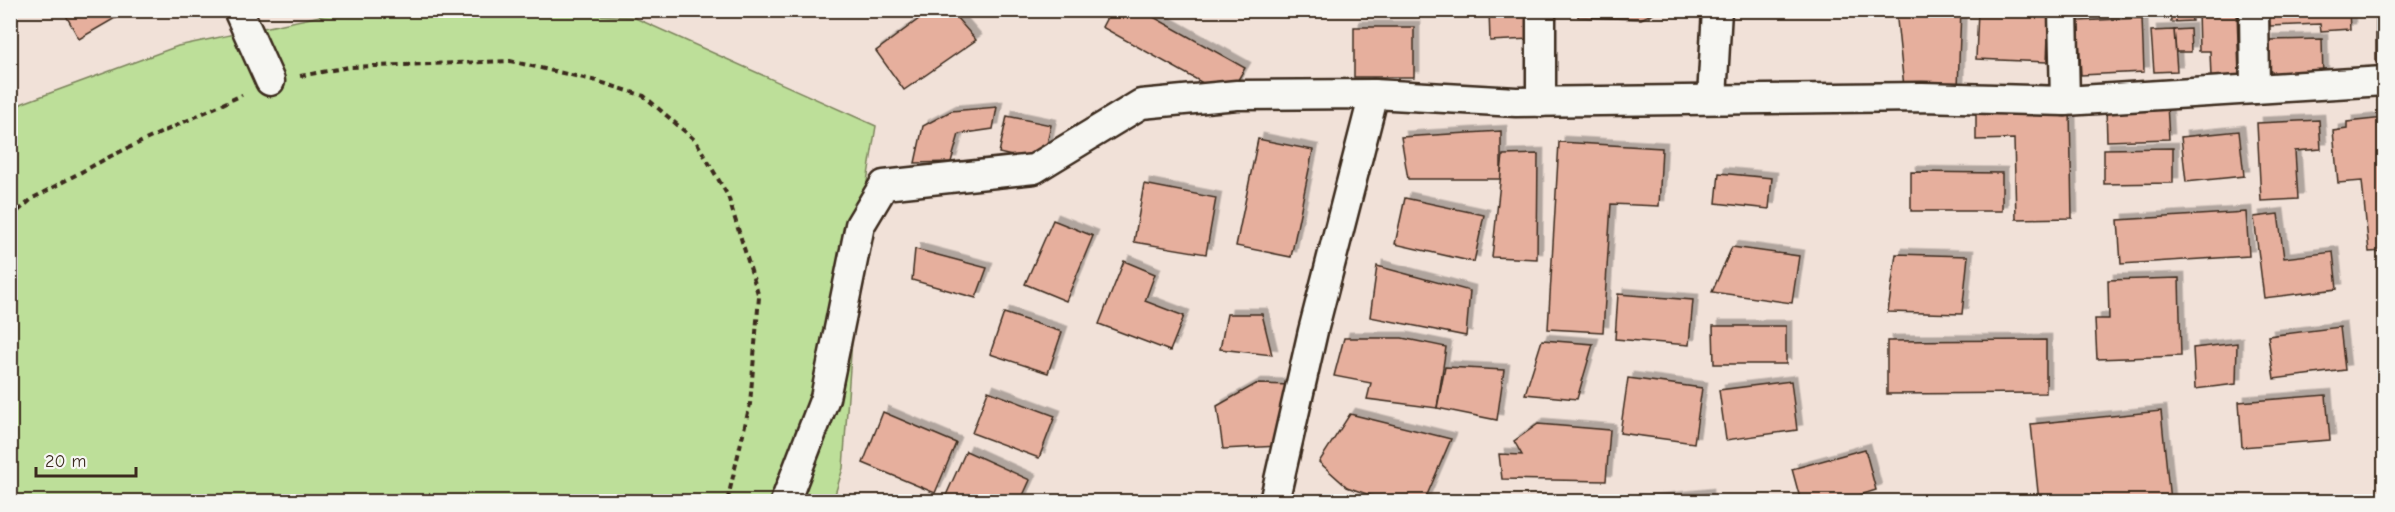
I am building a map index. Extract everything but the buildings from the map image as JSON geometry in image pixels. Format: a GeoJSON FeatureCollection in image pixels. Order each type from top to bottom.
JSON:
{"type":"FeatureCollection","features":[{"type":"Feature","properties":{"kind":"street"},"geometry":{"type":"LineString","coordinates":[[238,10],[270,81]]}},
{"type":"Feature","properties":{"kind":"street"},"geometry":{"type":"LineString","coordinates":[[1541,10],[1541,102]]}},
{"type":"Feature","properties":{"kind":"street"},"geometry":{"type":"LineString","coordinates":[[1712,98],[1717,10]]}},
{"type":"Feature","properties":{"kind":"street"},"geometry":{"type":"LineString","coordinates":[[2063,10],[2065,101]]}},
{"type":"Feature","properties":{"kind":"street"},"geometry":{"type":"LineString","coordinates":[[2254,10],[2255,89]]}},
{"type":"Feature","properties":{"kind":"street"},"geometry":{"type":"LineString","coordinates":[[785,501],[825,398],[860,225],[884,185],[1034,169],[1141,104],[1237,95],[1374,94],[1516,102],[1922,97],[2065,101],[2385,81]]}},
{"type":"Feature","properties":{"kind":"street"},"geometry":{"type":"LineString","coordinates":[[1274,501],[1313,331],[1374,94]]}},
{"type":"Feature","properties":{"kind":"path"},"geometry":{"type":"LineString","coordinates":[[10,218],[33,198],[111,156],[270,81],[349,66],[510,61],[597,81],[644,96],[696,141],[728,196],[759,297],[750,404],[727,501]]}},
{"type":"Feature","properties":{"kind":"green space"},"geometry":{"type":"Polygon","coordinates":[[[503,10],[633,17],[876,126],[860,225],[843,468],[833,501],[11,501],[10,110],[23,103],[178,46],[344,11],[503,10]]]}}]}
